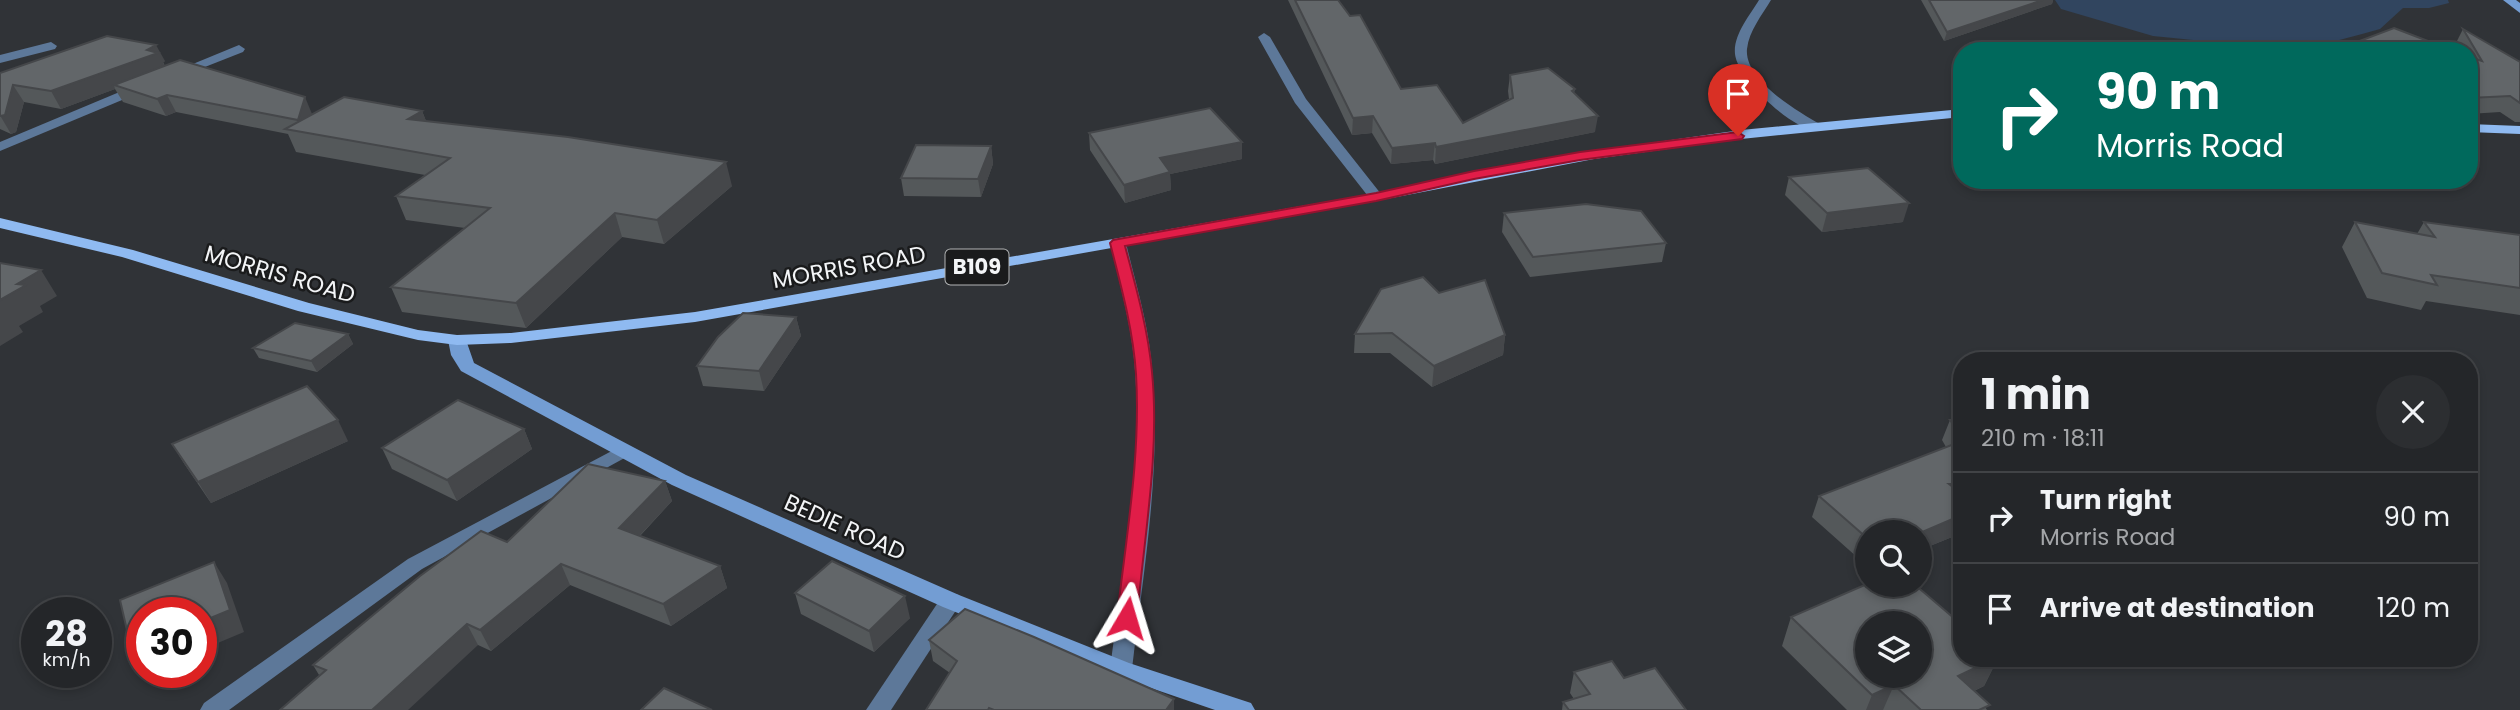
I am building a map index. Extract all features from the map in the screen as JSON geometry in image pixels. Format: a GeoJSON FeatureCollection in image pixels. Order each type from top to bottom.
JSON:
{"type":"FeatureCollection","features":[{"type":"Feature","properties":{"kind":"main road","name":"MORRIS ROAD"},"geometry":{"type":"LineString","coordinates":[[0,223],[127,253],[317,310],[418,335],[457,340],[511,338],[695,317],[1376,197],[1474,175],[1607,152],[1953,114]]}},
{"type":"Feature","properties":{"kind":"main road"},"geometry":{"type":"LineString","coordinates":[[2478,128],[2520,130]]}},
{"type":"Feature","properties":{"kind":"street"},"geometry":{"type":"LineString","coordinates":[[1765,0],[1746,32],[1741,55],[1755,82],[1795,116],[1815,127]]}},
{"type":"Feature","properties":{"kind":"street"},"geometry":{"type":"LineString","coordinates":[[2509,0],[2520,9]]}},
{"type":"Feature","properties":{"kind":"street"},"geometry":{"type":"LineString","coordinates":[[1264,37],[1300,100],[1376,197]]}},
{"type":"Feature","properties":{"kind":"street"},"geometry":{"type":"LineString","coordinates":[[0,59],[51,46]]}},
{"type":"Feature","properties":{"kind":"street"},"geometry":{"type":"LineString","coordinates":[[0,146],[239,49]]}},
{"type":"Feature","properties":{"kind":"street"},"geometry":{"type":"LineString","coordinates":[[1118,243],[1137,321],[1144,371],[1146,424],[1121,669]]}},
{"type":"Feature","properties":{"kind":"street","name":"BEDIE ROAD"},"geometry":{"type":"LineString","coordinates":[[457,340],[460,355],[467,367],[679,481],[951,601],[1121,669],[1243,710]]}},
{"type":"Feature","properties":{"kind":"street"},"geometry":{"type":"LineString","coordinates":[[212,710],[415,564],[623,451]]}},
{"type":"Feature","properties":{"kind":"street"},"geometry":{"type":"LineString","coordinates":[[878,710],[951,601]]}},
{"type":"Feature","properties":{"kind":"shaded area"},"geometry":{"type":"Polygon","coordinates":[[[2055,0],[2448,0],[2449,3],[2429,8],[2403,8],[2380,29],[2332,42],[2213,42],[2153,36],[2061,9],[2055,0]]]}},
{"type":"Feature","properties":{"kind":"building"},"geometry":{"type":"Polygon","coordinates":[[[1295,0],[1338,0],[1350,16],[1360,15],[1401,89],[1437,85],[1463,123],[1513,98],[1510,75],[1548,68],[1575,89],[1572,91],[1598,116],[1436,147],[1435,143],[1392,148],[1373,116],[1353,118],[1295,0]]]}},
{"type":"Feature","properties":{"kind":"building"},"geometry":{"type":"Polygon","coordinates":[[[1929,0],[2043,0],[1947,32],[1929,0]]]}},
{"type":"Feature","properties":{"kind":"building"},"geometry":{"type":"Polygon","coordinates":[[[2394,28],[2431,42],[2357,42],[2394,28]]]}},
{"type":"Feature","properties":{"kind":"building"},"geometry":{"type":"Polygon","coordinates":[[[2463,29],[2520,62],[2520,103],[2510,96],[2478,98],[2478,60],[2482,61],[2478,54],[2478,42],[2471,42],[2463,29]]]}},
{"type":"Feature","properties":{"kind":"building"},"geometry":{"type":"Polygon","coordinates":[[[107,36],[156,45],[147,50],[158,53],[51,91],[13,85],[5,115],[0,116],[0,73],[107,36]]]}},
{"type":"Feature","properties":{"kind":"building"},"geometry":{"type":"Polygon","coordinates":[[[180,60],[305,97],[298,120],[167,95],[157,99],[114,85],[180,60]]]}},
{"type":"Feature","properties":{"kind":"building"},"geometry":{"type":"Polygon","coordinates":[[[344,97],[422,111],[408,119],[568,137],[726,162],[657,220],[615,213],[516,303],[391,287],[490,208],[396,196],[450,158],[285,129],[344,97]]]}},
{"type":"Feature","properties":{"kind":"building"},"geometry":{"type":"Polygon","coordinates":[[[1210,108],[1242,142],[1160,158],[1170,172],[1124,185],[1089,133],[1210,108]]]}},
{"type":"Feature","properties":{"kind":"building"},"geometry":{"type":"Polygon","coordinates":[[[916,145],[991,146],[978,179],[901,178],[916,145]]]}},
{"type":"Feature","properties":{"kind":"building"},"geometry":{"type":"Polygon","coordinates":[[[1868,168],[1909,203],[1827,213],[1789,177],[1868,168]]]}},
{"type":"Feature","properties":{"kind":"building"},"geometry":{"type":"Polygon","coordinates":[[[1586,204],[1641,211],[1666,243],[1533,257],[1504,213],[1586,204]]]}},
{"type":"Feature","properties":{"kind":"building"},"geometry":{"type":"Polygon","coordinates":[[[2355,222],[2435,237],[2424,222],[2520,235],[2520,288],[2431,275],[2437,285],[2382,273],[2355,222]]]}},
{"type":"Feature","properties":{"kind":"building"},"geometry":{"type":"Polygon","coordinates":[[[0,263],[41,270],[17,284],[26,285],[0,300],[0,263]]]}},
{"type":"Feature","properties":{"kind":"building"},"geometry":{"type":"Polygon","coordinates":[[[1423,277],[1439,293],[1485,280],[1505,335],[1434,366],[1392,333],[1355,334],[1381,289],[1423,277]]]}},
{"type":"Feature","properties":{"kind":"building"},"geometry":{"type":"Polygon","coordinates":[[[743,313],[796,317],[759,371],[697,366],[718,337],[743,313]]]}},
{"type":"Feature","properties":{"kind":"building"},"geometry":{"type":"Polygon","coordinates":[[[295,323],[348,334],[311,361],[253,348],[295,323]]]}},
{"type":"Feature","properties":{"kind":"building"},"geometry":{"type":"Polygon","coordinates":[[[307,386],[338,420],[198,482],[172,444],[307,386]]]}},
{"type":"Feature","properties":{"kind":"building"},"geometry":{"type":"Polygon","coordinates":[[[458,400],[524,429],[447,480],[382,448],[458,400]]]}},
{"type":"Feature","properties":{"kind":"building"},"geometry":{"type":"Polygon","coordinates":[[[1953,444],[1953,484],[1949,484],[1953,487],[1953,519],[1932,528],[1932,520],[1855,520],[1855,528],[1819,496],[1953,444]]]}},
{"type":"Feature","properties":{"kind":"building"},"geometry":{"type":"Polygon","coordinates":[[[588,464],[665,481],[619,528],[720,566],[663,604],[561,564],[480,630],[467,624],[372,710],[280,710],[326,670],[313,665],[420,576],[481,531],[507,542],[588,464]]]}},
{"type":"Feature","properties":{"kind":"building"},"geometry":{"type":"Polygon","coordinates":[[[832,561],[905,596],[869,631],[795,593],[832,561]]]}},
{"type":"Feature","properties":{"kind":"building"},"geometry":{"type":"Polygon","coordinates":[[[214,562],[230,610],[217,615],[217,597],[127,597],[214,562]]]}},
{"type":"Feature","properties":{"kind":"building"},"geometry":{"type":"Polygon","coordinates":[[[1855,589],[1855,597],[1929,597],[1953,617],[1953,667],[1977,667],[1958,676],[1990,705],[1979,710],[1921,710],[1897,688],[1932,688],[1932,611],[1855,611],[1855,679],[1791,617],[1855,589]]]}},
{"type":"Feature","properties":{"kind":"building"},"geometry":{"type":"Polygon","coordinates":[[[126,598],[126,626],[120,600],[126,598]]]}},
{"type":"Feature","properties":{"kind":"building"},"geometry":{"type":"Polygon","coordinates":[[[965,609],[1174,699],[1166,710],[926,710],[957,661],[929,640],[965,609]]]}},
{"type":"Feature","properties":{"kind":"building"},"geometry":{"type":"Polygon","coordinates":[[[1612,661],[1624,678],[1655,668],[1686,710],[1569,710],[1563,702],[1590,694],[1574,672],[1612,661]]]}},
{"type":"Feature","properties":{"kind":"building"},"geometry":{"type":"Polygon","coordinates":[[[664,688],[712,710],[641,710],[664,688]]]}},
{"type":"Feature","properties":{"kind":"building"},"geometry":{"type":"Polygon","coordinates":[[[1865,688],[1887,688],[1872,695],[1865,688]]]}},
{"type":"Feature","properties":{"kind":"route"},"geometry":{"type":"LineString","coordinates":[[1127,618],[1146,424],[1144,371],[1137,321],[1118,243],[1376,197],[1474,175],[1580,156],[1738,136]]}}]}
